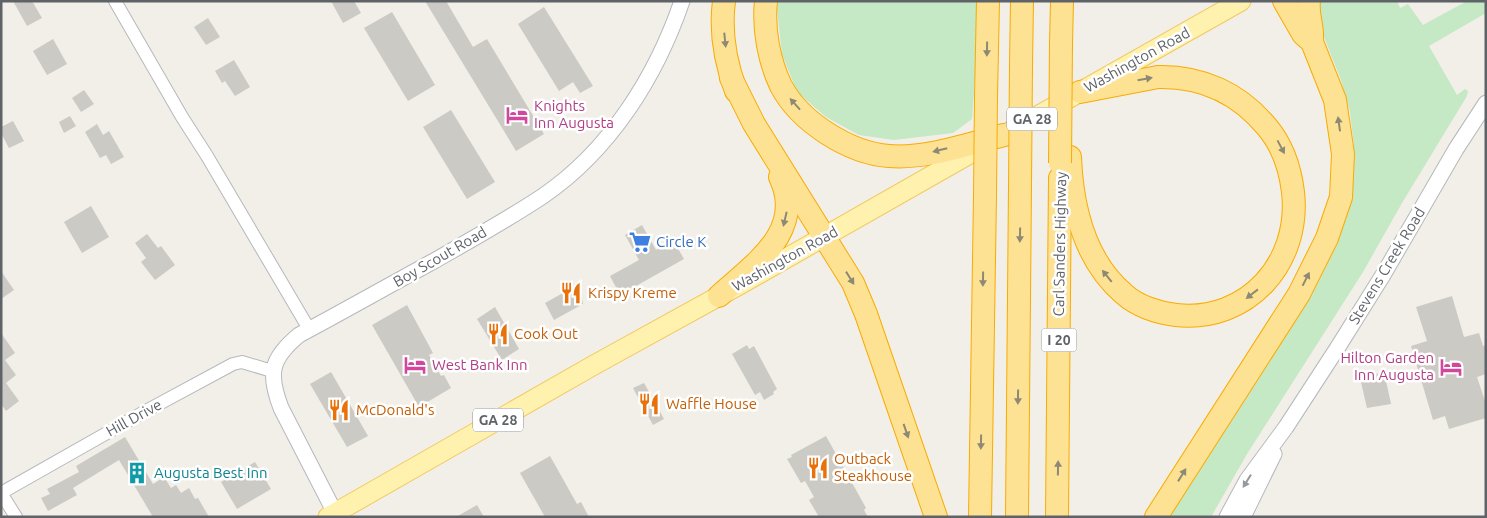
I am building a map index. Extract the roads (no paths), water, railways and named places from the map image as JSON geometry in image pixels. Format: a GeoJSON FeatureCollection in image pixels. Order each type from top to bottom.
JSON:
{"type":"FeatureCollection","features":[{"type":"Feature","properties":{"kind":"highway"},"geometry":{"type":"LineString","coordinates":[[720,296],[774,243],[784,224],[787,207],[783,184],[750,129],[731,78],[726,56],[724,1]]}},
{"type":"Feature","properties":{"kind":"highway"},"geometry":{"type":"LineString","coordinates":[[766,1],[767,38],[774,68],[782,87],[805,115],[837,141],[868,153],[908,156],[926,154],[1004,135]]}},
{"type":"Feature","properties":{"kind":"highway"},"geometry":{"type":"LineString","coordinates":[[980,517],[988,1]]}},
{"type":"Feature","properties":{"kind":"highway"},"geometry":{"type":"LineString","coordinates":[[1017,517],[1022,1]]}},
{"type":"Feature","properties":{"kind":"highway","name":"Carl Sanders Highway"},"geometry":{"type":"LineString","coordinates":[[1057,517],[1065,160],[1061,52],[1062,1]]}},
{"type":"Feature","properties":{"kind":"highway"},"geometry":{"type":"LineString","coordinates":[[1284,1],[1303,34],[1312,42]]}},
{"type":"Feature","properties":{"kind":"highway"},"geometry":{"type":"LineString","coordinates":[[1156,517],[1298,294],[1327,238],[1341,197],[1343,154],[1335,100],[1312,42],[1313,27],[1307,10],[1309,1]]}},
{"type":"Feature","properties":{"kind":"highway"},"geometry":{"type":"LineString","coordinates":[[1065,160],[1081,229],[1094,259],[1124,295],[1148,308],[1166,314],[1200,316],[1219,312],[1241,302],[1258,289],[1275,270],[1289,242],[1295,205],[1288,161],[1272,132],[1254,111],[1235,97],[1218,88],[1198,81],[1170,77],[1158,77],[1080,92]]}},
{"type":"Feature","properties":{"kind":"highway"},"geometry":{"type":"LineString","coordinates":[[731,78],[754,124],[853,283],[936,517]]}},
{"type":"Feature","properties":{"kind":"main road","name":"Washington Road"},"geometry":{"type":"LineString","coordinates":[[334,515],[594,365],[720,296],[1241,1]]}},
{"type":"Feature","properties":{"kind":"street"},"geometry":{"type":"LineString","coordinates":[[115,1],[309,330]]}},
{"type":"Feature","properties":{"kind":"street","name":"Boy Scout Road"},"geometry":{"type":"LineString","coordinates":[[272,371],[289,343],[299,335],[458,247],[544,195],[564,180],[601,144],[644,86],[668,40],[682,1]]}},
{"type":"Feature","properties":{"kind":"street","name":"Stevens Creek Road"},"geometry":{"type":"LineString","coordinates":[[1286,427],[1378,283],[1434,186],[1486,102]]}},
{"type":"Feature","properties":{"kind":"street","name":"Hill Drive"},"geometry":{"type":"LineString","coordinates":[[1,493],[233,364],[242,362],[272,371]]}},
{"type":"Feature","properties":{"kind":"street"},"geometry":{"type":"LineString","coordinates":[[272,371],[273,384],[281,408],[334,515]]}},
{"type":"Feature","properties":{"kind":"street"},"geometry":{"type":"LineString","coordinates":[[1227,517],[1247,480],[1286,427]]}},
{"type":"Feature","properties":{"kind":"street"},"geometry":{"type":"LineString","coordinates":[[1243,517],[1286,427]]}},
{"type":"Feature","properties":{"kind":"street"},"geometry":{"type":"LineString","coordinates":[[1,493],[16,517]]}},
{"type":"Feature","properties":{"kind":"place","name":"Knights Inn Augusta"},"geometry":{"type":"Point","coordinates":[517,115]}},
{"type":"Feature","properties":{"kind":"place","name":"Circle K"},"geometry":{"type":"Point","coordinates":[640,242]}},
{"type":"Feature","properties":{"kind":"place","name":"Krispy Kreme"},"geometry":{"type":"Point","coordinates":[571,293]}},
{"type":"Feature","properties":{"kind":"place","name":"Cook Out"},"geometry":{"type":"Point","coordinates":[498,334]}},
{"type":"Feature","properties":{"kind":"place","name":"West Bank Inn"},"geometry":{"type":"Point","coordinates":[415,365]}},
{"type":"Feature","properties":{"kind":"place","name":"Hilton Garden Inn Augusta"},"geometry":{"type":"Point","coordinates":[1451,367]}},
{"type":"Feature","properties":{"kind":"place","name":"Waffle House"},"geometry":{"type":"Point","coordinates":[649,404]}},
{"type":"Feature","properties":{"kind":"place","name":"McDonald's"},"geometry":{"type":"Point","coordinates":[339,410]}},
{"type":"Feature","properties":{"kind":"place","name":"Outback Steakhouse"},"geometry":{"type":"Point","coordinates":[818,468]}},
{"type":"Feature","properties":{"kind":"place","name":"Augusta Best Inn"},"geometry":{"type":"Point","coordinates":[137,473]}}]}
